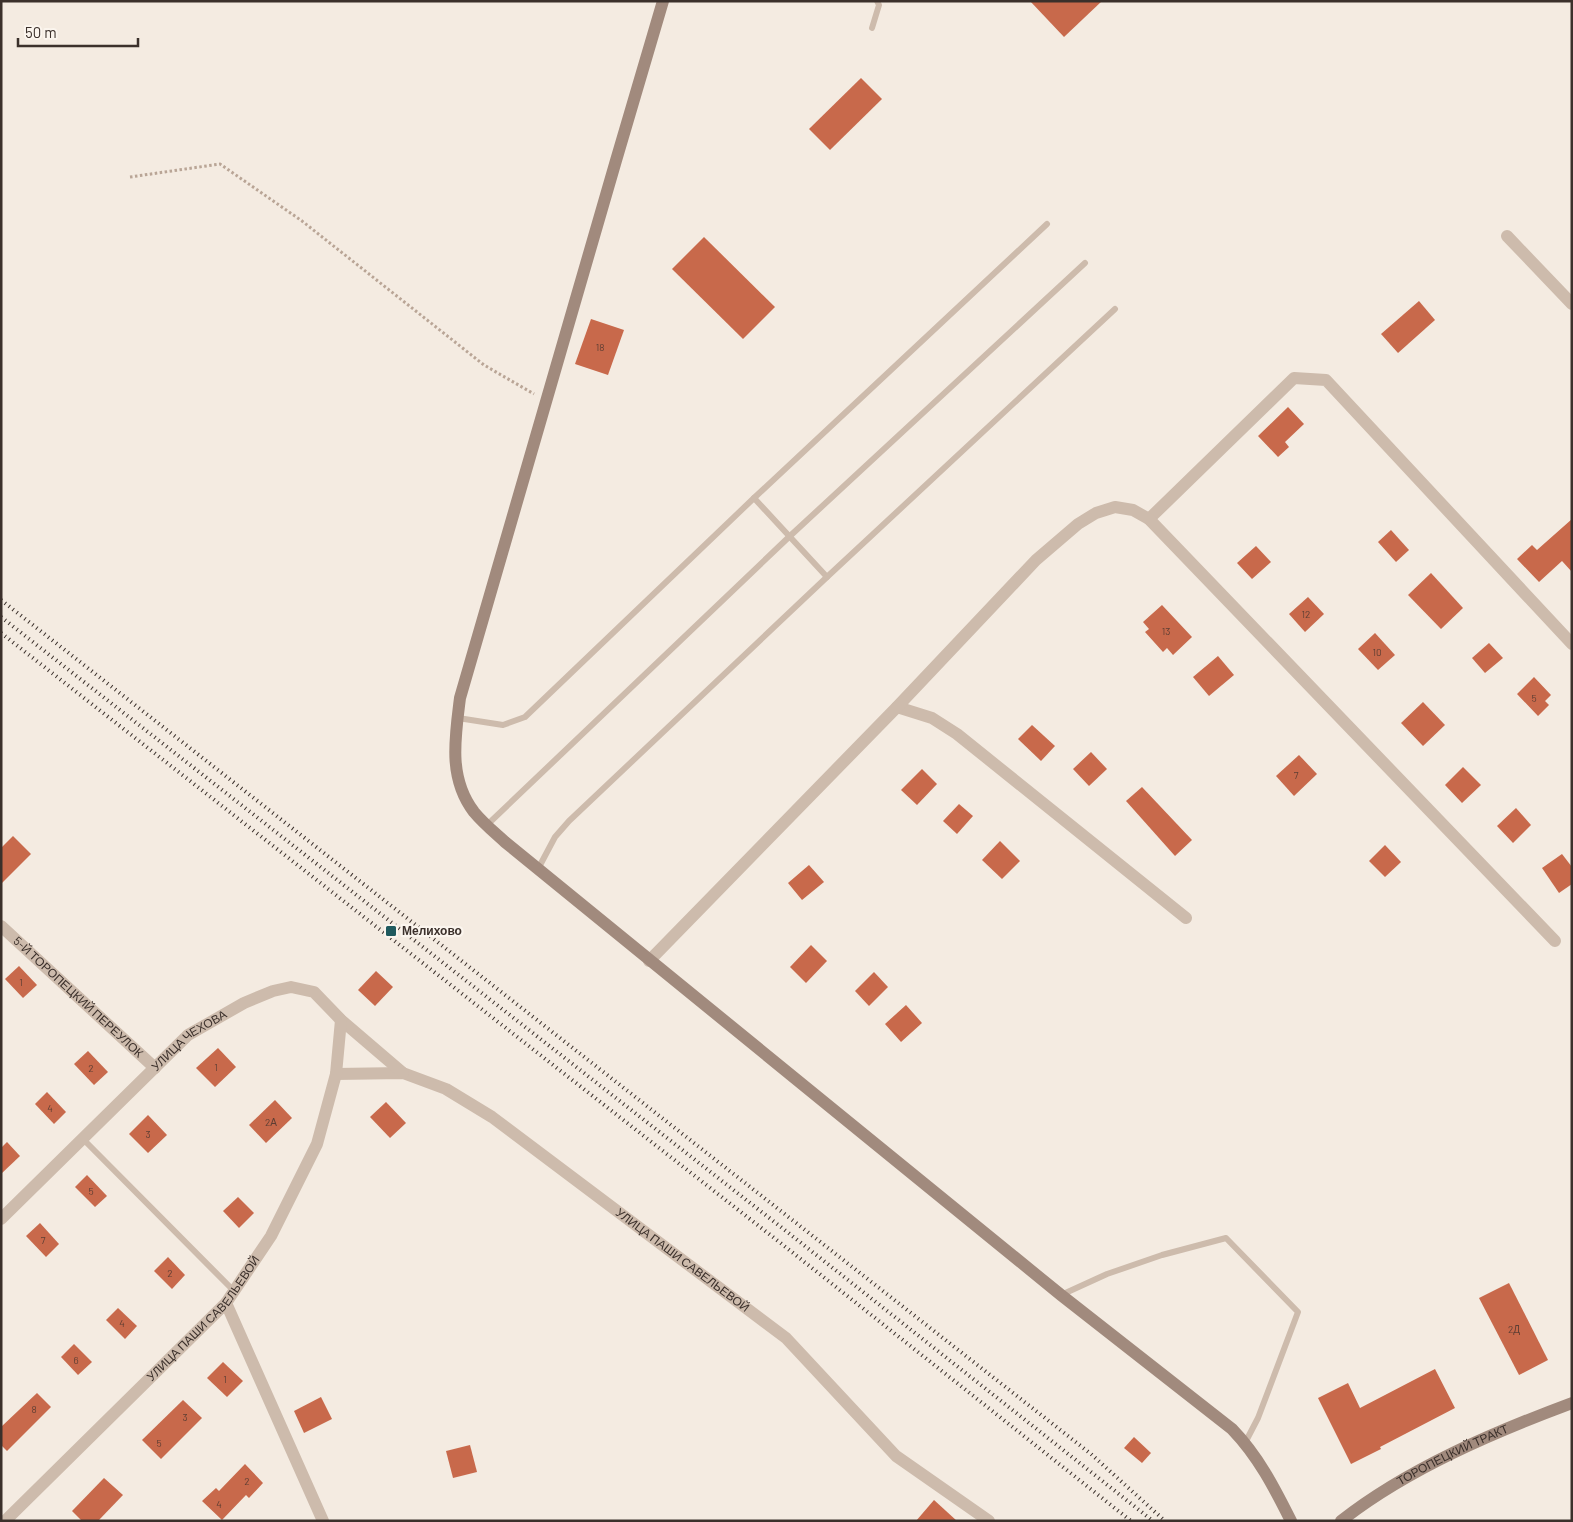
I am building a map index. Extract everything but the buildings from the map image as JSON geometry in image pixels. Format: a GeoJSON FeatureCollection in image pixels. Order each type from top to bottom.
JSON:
{"type":"FeatureCollection","features":[{"type":"Feature","properties":{"kind":"street"},"geometry":{"type":"LineString","coordinates":[[662,1],[590,244],[547,402],[460,698],[455,742],[456,770],[462,790],[469,804],[486,825],[538,869],[1061,1295],[1232,1429],[1245,1443],[1272,1482],[1291,1521]]}},
{"type":"Feature","properties":{"kind":"street"},"geometry":{"type":"LineString","coordinates":[[1507,236],[1572,304]]}},
{"type":"Feature","properties":{"kind":"street"},"geometry":{"type":"LineString","coordinates":[[1149,519],[1294,378],[1326,380],[1572,644]]}},
{"type":"Feature","properties":{"kind":"street"},"geometry":{"type":"LineString","coordinates":[[649,961],[897,707],[1036,560],[1078,524],[1096,513],[1115,507],[1133,510],[1149,519],[1555,941]]}},
{"type":"Feature","properties":{"kind":"street"},"geometry":{"type":"LineString","coordinates":[[897,707],[932,718],[957,734],[1186,918]]}},
{"type":"Feature","properties":{"kind":"street","name":"5-Й ТОРОПЕЦКИЙ ПЕРЕУЛОК"},"geometry":{"type":"LineString","coordinates":[[3,933],[154,1068]]}},
{"type":"Feature","properties":{"kind":"street","name":"УЛИЦА ЧЕХОВА"},"geometry":{"type":"LineString","coordinates":[[1,1219],[188,1035],[244,1003],[273,990],[292,987],[314,992],[341,1020],[403,1073]]}},
{"type":"Feature","properties":{"kind":"street","name":"УЛИЦА ПАШИ САВЕЛЬЕВОЙ"},"geometry":{"type":"LineString","coordinates":[[5,1521],[226,1303],[271,1236],[317,1144],[336,1074],[341,1020]]}},
{"type":"Feature","properties":{"kind":"street","name":"УЛИЦА ПАШИ САВЕЛЬЕВОЙ"},"geometry":{"type":"LineString","coordinates":[[336,1074],[403,1073],[446,1089],[492,1117],[786,1338],[896,1456],[989,1521]]}},
{"type":"Feature","properties":{"kind":"street"},"geometry":{"type":"LineString","coordinates":[[226,1303],[323,1521]]}},
{"type":"Feature","properties":{"kind":"street","name":"ТОРОПЕЦКИЙ ТРАКТ"},"geometry":{"type":"LineString","coordinates":[[1341,1521],[1377,1495],[1444,1458],[1524,1421],[1572,1403]]}},
{"type":"Feature","properties":{"kind":"lane"},"geometry":{"type":"LineString","coordinates":[[872,28],[879,5],[877,1]]}},
{"type":"Feature","properties":{"kind":"lane"},"geometry":{"type":"LineString","coordinates":[[458,718],[503,725],[526,716],[754,498],[1047,224]]}},
{"type":"Feature","properties":{"kind":"lane"},"geometry":{"type":"LineString","coordinates":[[486,825],[790,536],[1085,263]]}},
{"type":"Feature","properties":{"kind":"lane"},"geometry":{"type":"LineString","coordinates":[[538,869],[555,837],[569,821],[827,577],[1115,309]]}},
{"type":"Feature","properties":{"kind":"lane"},"geometry":{"type":"LineString","coordinates":[[754,498],[827,577]]}},
{"type":"Feature","properties":{"kind":"lane"},"geometry":{"type":"LineString","coordinates":[[83,1139],[234,1291]]}},
{"type":"Feature","properties":{"kind":"lane"},"geometry":{"type":"LineString","coordinates":[[1061,1295],[1108,1274],[1162,1255],[1226,1238],[1298,1312],[1258,1418],[1245,1443]]}},
{"type":"Feature","properties":{"kind":"path"},"geometry":{"type":"LineString","coordinates":[[130,177],[220,164],[302,222],[484,366],[547,402]]}},
{"type":"Feature","properties":{"kind":"railway"},"geometry":{"type":"LineString","coordinates":[[1,600],[1091,1454],[1165,1521]]}},
{"type":"Feature","properties":{"kind":"railway"},"geometry":{"type":"LineString","coordinates":[[1,617],[786,1231],[1153,1521]]}},
{"type":"Feature","properties":{"kind":"railway"},"geometry":{"type":"LineString","coordinates":[[1,633],[778,1241],[1131,1521]]}},
{"type":"Feature","properties":{"kind":"place","name":"Мелихово"},"geometry":{"type":"Point","coordinates":[391,931]}}]}
